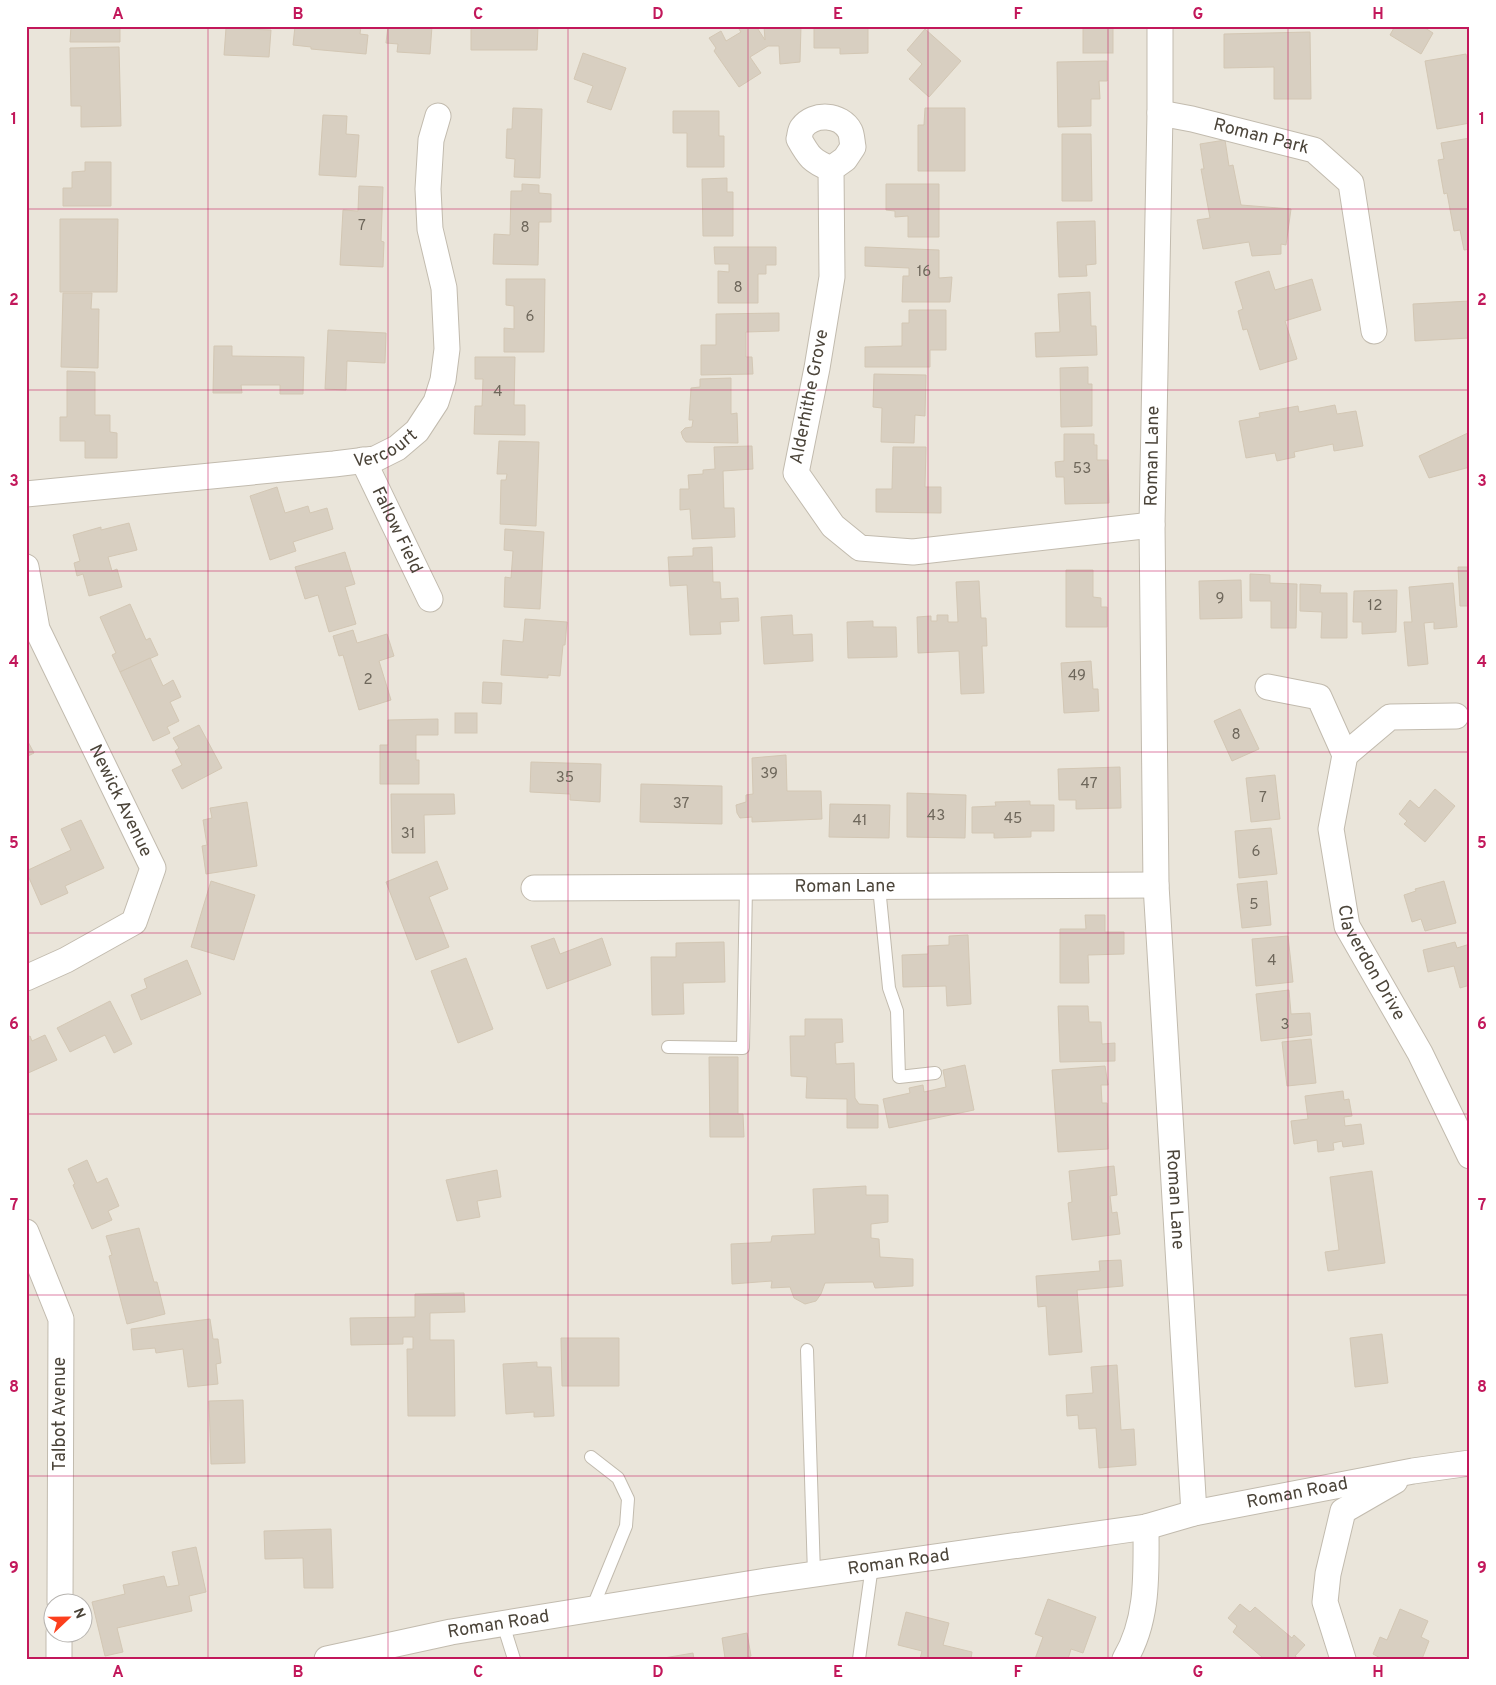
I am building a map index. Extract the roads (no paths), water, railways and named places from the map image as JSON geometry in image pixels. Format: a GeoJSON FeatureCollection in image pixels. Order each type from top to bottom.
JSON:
{"type":"FeatureCollection","features":[{"type":"Feature","properties":{"kind":"street","name":"Roman Lane"},"geometry":{"type":"LineString","coordinates":[[1160,26],[1152,525],[1156,885],[1194,1513]]}},
{"type":"Feature","properties":{"kind":"street","name":"Roman Park"},"geometry":{"type":"LineString","coordinates":[[1160,113],[1192,118],[1314,150],[1351,183],[1374,331]]}},
{"type":"Feature","properties":{"kind":"street","name":"Vercourt"},"geometry":{"type":"LineString","coordinates":[[26,494],[375,459],[397,448],[418,431],[436,402],[444,380],[447,349],[444,288],[430,229],[428,189],[431,140],[438,116]]}},
{"type":"Feature","properties":{"kind":"street","name":"Alderhithe Grove"},"geometry":{"type":"LineString","coordinates":[[831,169],[832,277],[817,368],[796,473],[833,526],[860,548],[913,552],[1152,525]]}},
{"type":"Feature","properties":{"kind":"street","name":"Fallow Field"},"geometry":{"type":"LineString","coordinates":[[363,460],[430,598]]}},
{"type":"Feature","properties":{"kind":"street","name":"Newick Avenue"},"geometry":{"type":"LineString","coordinates":[[26,567],[37,629],[153,868],[134,922],[66,960],[26,978]]}},
{"type":"Feature","properties":{"kind":"street"},"geometry":{"type":"LineString","coordinates":[[1268,687],[1318,697],[1345,755],[1390,717],[1456,716]]}},
{"type":"Feature","properties":{"kind":"street","name":"Claverdon Drive"},"geometry":{"type":"LineString","coordinates":[[1345,755],[1331,829],[1347,926],[1420,1053],[1470,1156]]}},
{"type":"Feature","properties":{"kind":"street","name":"Roman Lane"},"geometry":{"type":"LineString","coordinates":[[534,888],[1156,885]]}},
{"type":"Feature","properties":{"kind":"street","name":"Talbot Avenue"},"geometry":{"type":"LineString","coordinates":[[26,1232],[61,1319],[60,1592]]}},
{"type":"Feature","properties":{"kind":"street","name":"Roman Road"},"geometry":{"type":"LineString","coordinates":[[327,1659],[451,1632],[592,1609],[814,1574],[1146,1527],[1194,1513],[1413,1471],[1470,1463]]}},
{"type":"Feature","properties":{"kind":"street"},"geometry":{"type":"LineString","coordinates":[[1343,1659],[1325,1602],[1328,1574],[1343,1511],[1413,1471]]}},
{"type":"Feature","properties":{"kind":"street"},"geometry":{"type":"LineString","coordinates":[[1125,1659],[1134,1644],[1145,1596],[1146,1527]]}},
{"type":"Feature","properties":{"kind":"street"},"geometry":{"type":"LineString","coordinates":[[59,1642],[59,1659]]}},
{"type":"Feature","properties":{"kind":"lane"},"geometry":{"type":"LineString","coordinates":[[668,1047],[743,1048],[746,887]]}},
{"type":"Feature","properties":{"kind":"lane"},"geometry":{"type":"LineString","coordinates":[[878,887],[889,988],[897,1011],[899,1078],[935,1073]]}},
{"type":"Feature","properties":{"kind":"lane"},"geometry":{"type":"LineString","coordinates":[[807,1350],[814,1574]]}},
{"type":"Feature","properties":{"kind":"lane"},"geometry":{"type":"LineString","coordinates":[[591,1457],[618,1478],[628,1499],[626,1526],[592,1609]]}},
{"type":"Feature","properties":{"kind":"lane"},"geometry":{"type":"LineString","coordinates":[[859,1659],[872,1566]]}},
{"type":"Feature","properties":{"kind":"lane"},"geometry":{"type":"LineString","coordinates":[[503,1624],[514,1659]]}}]}
